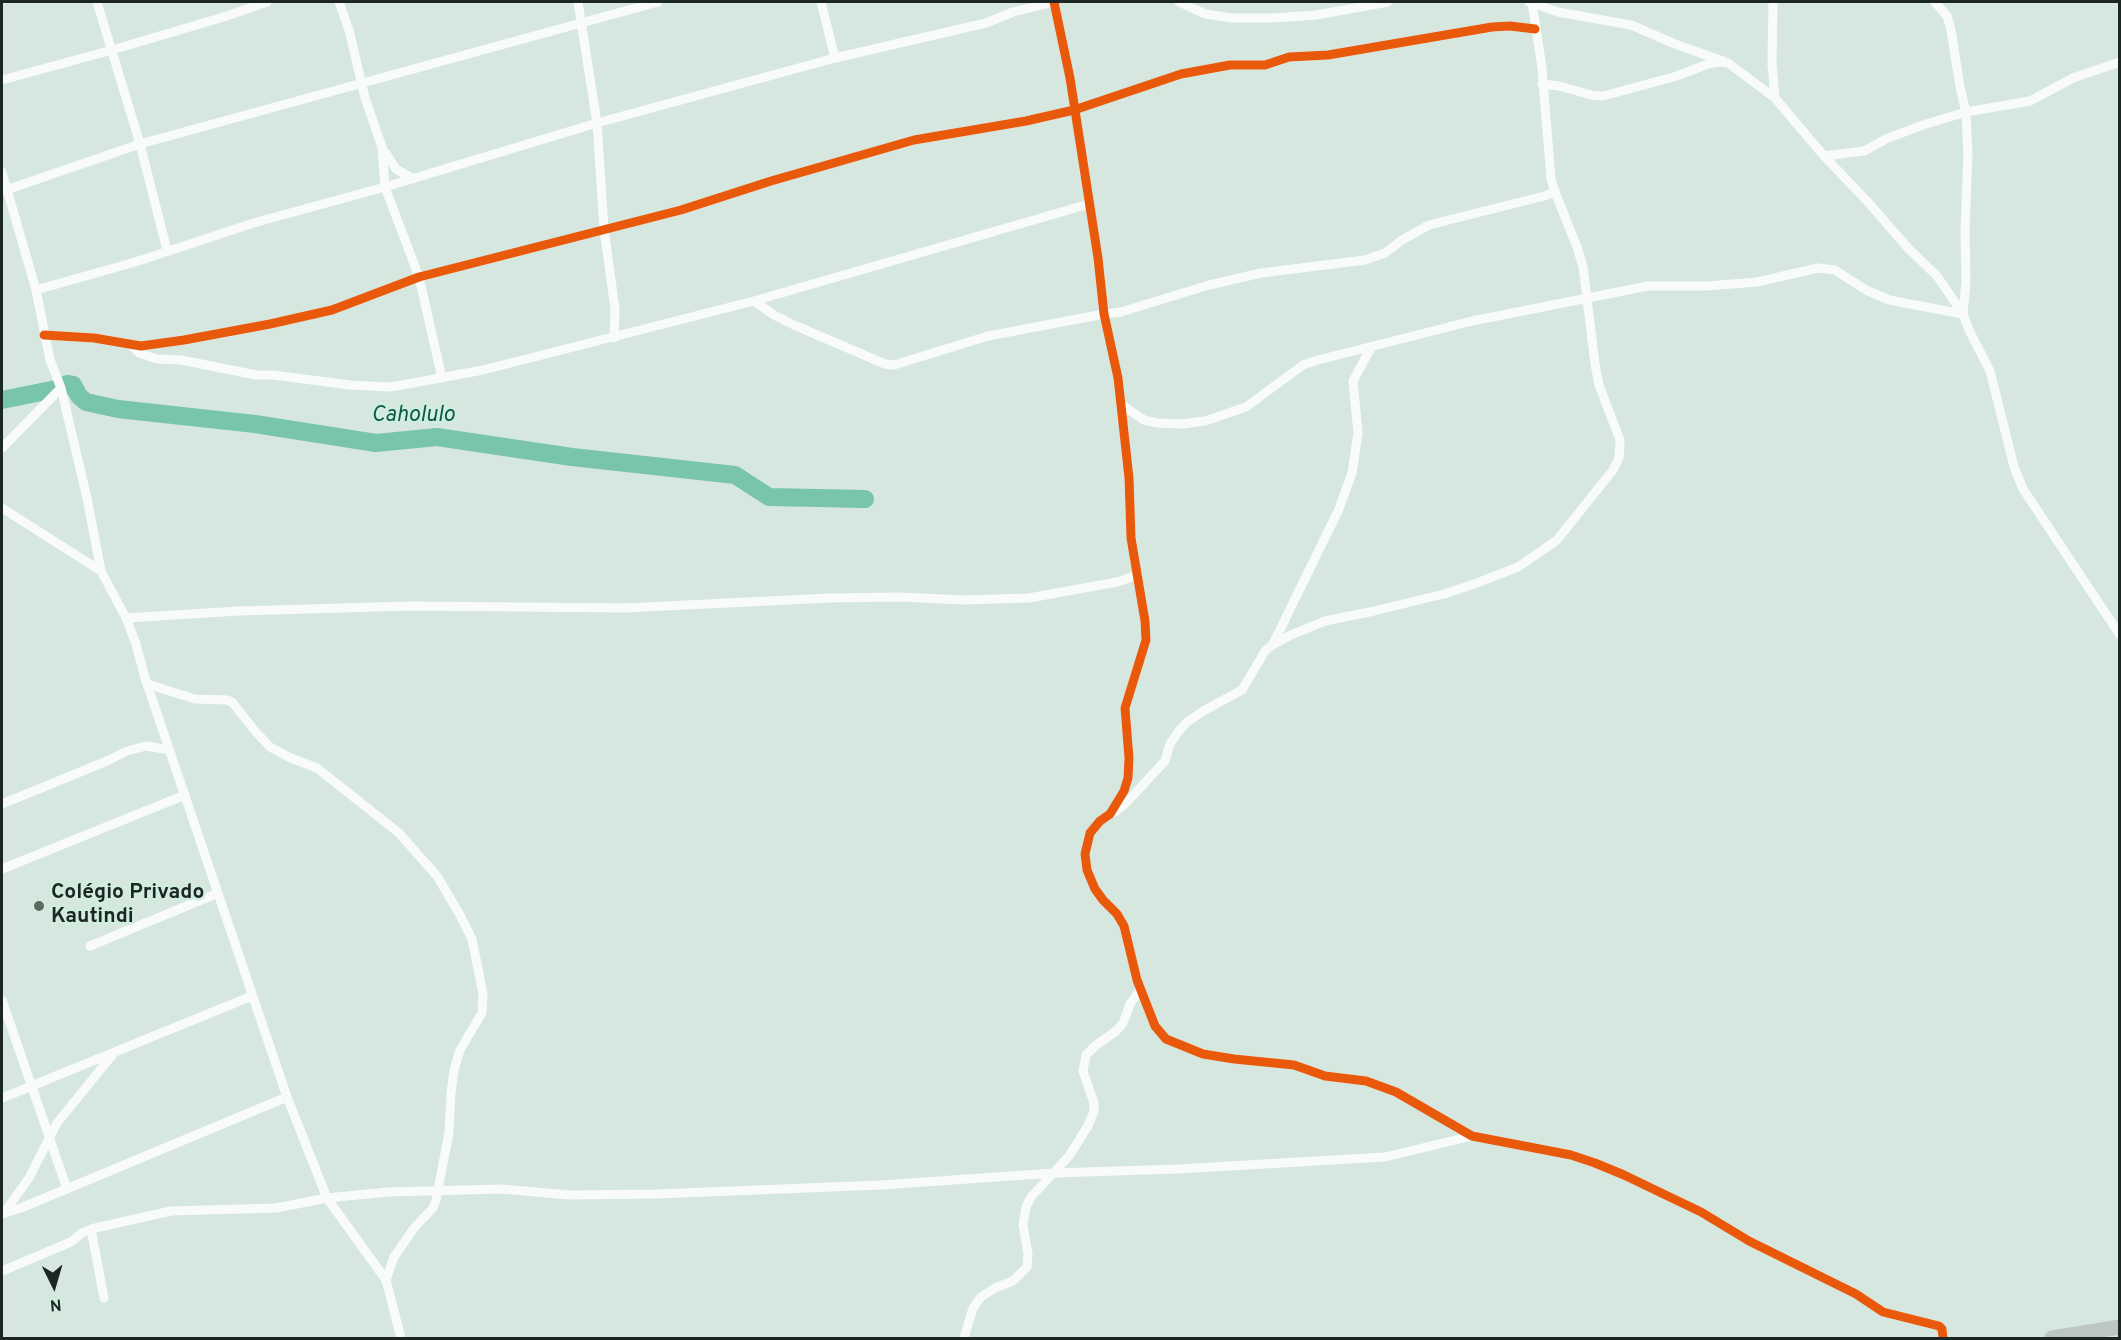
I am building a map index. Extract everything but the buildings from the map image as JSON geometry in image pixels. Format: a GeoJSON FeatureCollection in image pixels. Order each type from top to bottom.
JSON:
{"type":"FeatureCollection","features":[{"type":"Feature","properties":{"kind":"main road"},"geometry":{"type":"LineString","coordinates":[[2052,1338],[2120,1327]]}},
{"type":"Feature","properties":{"kind":"street"},"geometry":{"type":"LineString","coordinates":[[97,2],[140,144],[167,250]]}},
{"type":"Feature","properties":{"kind":"street"},"geometry":{"type":"LineString","coordinates":[[2,80],[112,50],[267,2]]}},
{"type":"Feature","properties":{"kind":"street"},"geometry":{"type":"LineString","coordinates":[[339,2],[382,147],[385,187],[419,277],[442,378]]}},
{"type":"Feature","properties":{"kind":"street"},"geometry":{"type":"LineString","coordinates":[[578,2],[597,123],[604,229],[615,309],[614,338]]}},
{"type":"Feature","properties":{"kind":"street"},"geometry":{"type":"LineString","coordinates":[[6,190],[140,144],[658,2]]}},
{"type":"Feature","properties":{"kind":"street"},"geometry":{"type":"LineString","coordinates":[[821,2],[835,58]]}},
{"type":"Feature","properties":{"kind":"street"},"geometry":{"type":"LineString","coordinates":[[36,290],[135,262],[257,222],[385,187],[597,123],[835,58],[986,22],[1013,12],[1054,2],[1098,258],[1104,314],[1122,405],[1129,478],[1131,538],[1143,600],[1146,640],[1125,708],[1129,758],[1128,778],[1124,791],[1110,814]]}},
{"type":"Feature","properties":{"kind":"street"},"geometry":{"type":"LineString","coordinates":[[1179,2],[1205,14],[1232,18],[1273,18],[1316,15],[1388,2]]}},
{"type":"Feature","properties":{"kind":"street"},"geometry":{"type":"LineString","coordinates":[[1943,1338],[1942,1329],[1939,1326],[1883,1312],[1856,1294],[1749,1241],[1701,1212],[1624,1175],[1571,1155],[1472,1136],[1396,1092],[1366,1081],[1325,1076],[1294,1065],[1203,1054],[1166,1039],[1155,1026],[1140,990],[1124,926],[1117,914],[1095,889],[1087,870],[1085,854],[1090,833],[1100,821],[1119,810],[1165,761],[1170,744],[1187,722],[1242,690],[1265,651],[1272,645],[1291,634],[1325,621],[1397,606],[1477,583],[1518,567],[1543,551],[1563,534],[1613,470],[1621,448],[1618,430],[1597,374],[1587,297],[1577,247],[1558,203],[1551,179],[1531,2],[1558,12],[1631,24],[1675,44],[1728,63],[1775,98],[1792,116],[1824,156],[1908,248],[1937,276],[1963,314],[1990,371],[2014,467],[2023,489],[2120,635]]}},
{"type":"Feature","properties":{"kind":"street"},"geometry":{"type":"LineString","coordinates":[[1773,2],[1772,65],[1775,98]]}},
{"type":"Feature","properties":{"kind":"street"},"geometry":{"type":"LineString","coordinates":[[1935,2],[1947,16],[1951,30],[1966,112],[1968,155],[1965,229],[1966,281],[1963,314]]}},
{"type":"Feature","properties":{"kind":"street"},"geometry":{"type":"LineString","coordinates":[[132,346],[184,340],[332,310],[419,277],[681,210],[771,181],[914,140],[1026,121],[1074,110],[1181,74],[1241,64],[1265,65],[1288,57],[1328,55],[1492,27],[1535,28]]}},
{"type":"Feature","properties":{"kind":"street"},"geometry":{"type":"LineString","coordinates":[[1824,156],[1864,151],[1914,128],[1966,112],[2030,101],[2073,78],[2120,62]]}},
{"type":"Feature","properties":{"kind":"street"},"geometry":{"type":"LineString","coordinates":[[1542,84],[1603,96],[1677,76],[1708,64],[1728,63]]}},
{"type":"Feature","properties":{"kind":"street"},"geometry":{"type":"LineString","coordinates":[[382,147],[396,169],[412,179]]}},
{"type":"Feature","properties":{"kind":"street"},"geometry":{"type":"LineString","coordinates":[[2,172],[36,290],[50,360],[61,388],[87,498],[101,571],[126,618],[136,644],[147,684],[287,1097],[327,1198],[386,1280],[401,1338]]}},
{"type":"Feature","properties":{"kind":"street"},"geometry":{"type":"LineString","coordinates":[[754,301],[794,325],[885,364],[904,362],[988,336],[1121,312],[1209,285],[1261,273],[1365,260],[1394,248],[1415,231],[1429,225],[1556,192]]}},
{"type":"Feature","properties":{"kind":"street"},"geometry":{"type":"LineString","coordinates":[[44,335],[115,340],[132,346],[139,353],[157,359],[181,360],[256,375],[284,376],[350,385],[394,387],[614,338],[754,301],[1089,204]]}},
{"type":"Feature","properties":{"kind":"street"},"geometry":{"type":"LineString","coordinates":[[1122,405],[1144,420],[1157,423],[1182,424],[1205,421],[1246,407],[1303,365],[1472,321],[1648,286],[1707,286],[1757,282],[1818,268],[1835,270],[1866,290],[1889,300],[1963,314]]}},
{"type":"Feature","properties":{"kind":"street"},"geometry":{"type":"LineString","coordinates":[[1272,645],[1339,509],[1352,473],[1358,433],[1353,381],[1372,346]]}},
{"type":"Feature","properties":{"kind":"street"},"geometry":{"type":"LineString","coordinates":[[2,448],[61,388]]}},
{"type":"Feature","properties":{"kind":"street"},"geometry":{"type":"LineString","coordinates":[[2,508],[101,571]]}},
{"type":"Feature","properties":{"kind":"street"},"geometry":{"type":"LineString","coordinates":[[126,618],[239,611],[410,606],[625,608],[830,598],[900,597],[963,600],[1029,598],[1106,584],[1138,575]]}},
{"type":"Feature","properties":{"kind":"street"},"geometry":{"type":"LineString","coordinates":[[147,684],[195,699],[222,699],[232,702],[270,747],[318,768],[399,833],[437,876],[472,939],[480,974],[482,1013],[460,1050],[454,1070],[450,1124],[438,1191],[433,1208],[414,1228],[394,1257],[386,1280]]}},
{"type":"Feature","properties":{"kind":"street"},"geometry":{"type":"LineString","coordinates":[[2,804],[127,751],[146,746],[170,750]]}},
{"type":"Feature","properties":{"kind":"street"},"geometry":{"type":"LineString","coordinates":[[2,869],[185,795]]}},
{"type":"Feature","properties":{"kind":"street"},"geometry":{"type":"LineString","coordinates":[[90,946],[218,893]]}},
{"type":"Feature","properties":{"kind":"street"},"geometry":{"type":"LineString","coordinates":[[964,1338],[974,1308],[981,1297],[1013,1281],[1027,1267],[1028,1254],[1023,1215],[1031,1197],[1077,1145],[1094,1111],[1094,1103],[1083,1071],[1086,1055],[1123,1023],[1130,1004],[1140,990]]}},
{"type":"Feature","properties":{"kind":"street"},"geometry":{"type":"LineString","coordinates":[[2,1098],[252,996]]}},
{"type":"Feature","properties":{"kind":"street"},"geometry":{"type":"LineString","coordinates":[[2,1000],[67,1189]]}},
{"type":"Feature","properties":{"kind":"street"},"geometry":{"type":"LineString","coordinates":[[3,1214],[29,1178],[57,1123],[115,1051]]}},
{"type":"Feature","properties":{"kind":"street"},"geometry":{"type":"LineString","coordinates":[[3,1214],[287,1097]]}},
{"type":"Feature","properties":{"kind":"street"},"geometry":{"type":"LineString","coordinates":[[2,1271],[71,1242],[91,1229],[171,1211],[276,1208],[327,1198],[388,1192],[502,1189],[569,1195],[657,1194],[881,1185],[1054,1173],[1178,1169],[1385,1157],[1472,1136]]}},
{"type":"Feature","properties":{"kind":"street"},"geometry":{"type":"LineString","coordinates":[[91,1229],[105,1298]]}},
{"type":"Feature","properties":{"kind":"waterway","name":"Caholulo"},"geometry":{"type":"LineString","coordinates":[[2,400],[61,388],[67,384],[73,385],[79,396],[86,402],[118,409],[255,424],[376,443],[437,437],[572,457],[735,475],[769,497],[865,499]]}},
{"type":"Feature","properties":{"kind":"cycle path"},"geometry":{"type":"LineString","coordinates":[[1054,2],[1070,78],[1098,258],[1104,314],[1118,378],[1129,478],[1131,538],[1146,640],[1125,708],[1129,758],[1128,778],[1124,791],[1110,814],[1100,821],[1090,833],[1085,854],[1087,870],[1095,889],[1117,914],[1124,926],[1137,980],[1155,1026],[1166,1039],[1203,1054],[1294,1065],[1325,1076],[1366,1081],[1396,1092],[1472,1136],[1571,1155],[1595,1163],[1701,1212],[1749,1241],[1856,1294],[1883,1312],[1939,1326],[1942,1329],[1943,1338]]}},
{"type":"Feature","properties":{"kind":"cycle path"},"geometry":{"type":"LineString","coordinates":[[44,335],[94,338],[141,346],[270,324],[332,310],[419,277],[681,210],[771,181],[914,140],[1026,121],[1074,110],[1181,74],[1230,65],[1265,65],[1289,57],[1328,55],[1492,27],[1510,26],[1535,29]]}},
{"type":"Feature","properties":{"kind":"place","name":"Colégio Privado Kautindi"},"geometry":{"type":"Point","coordinates":[39,906]}}]}
